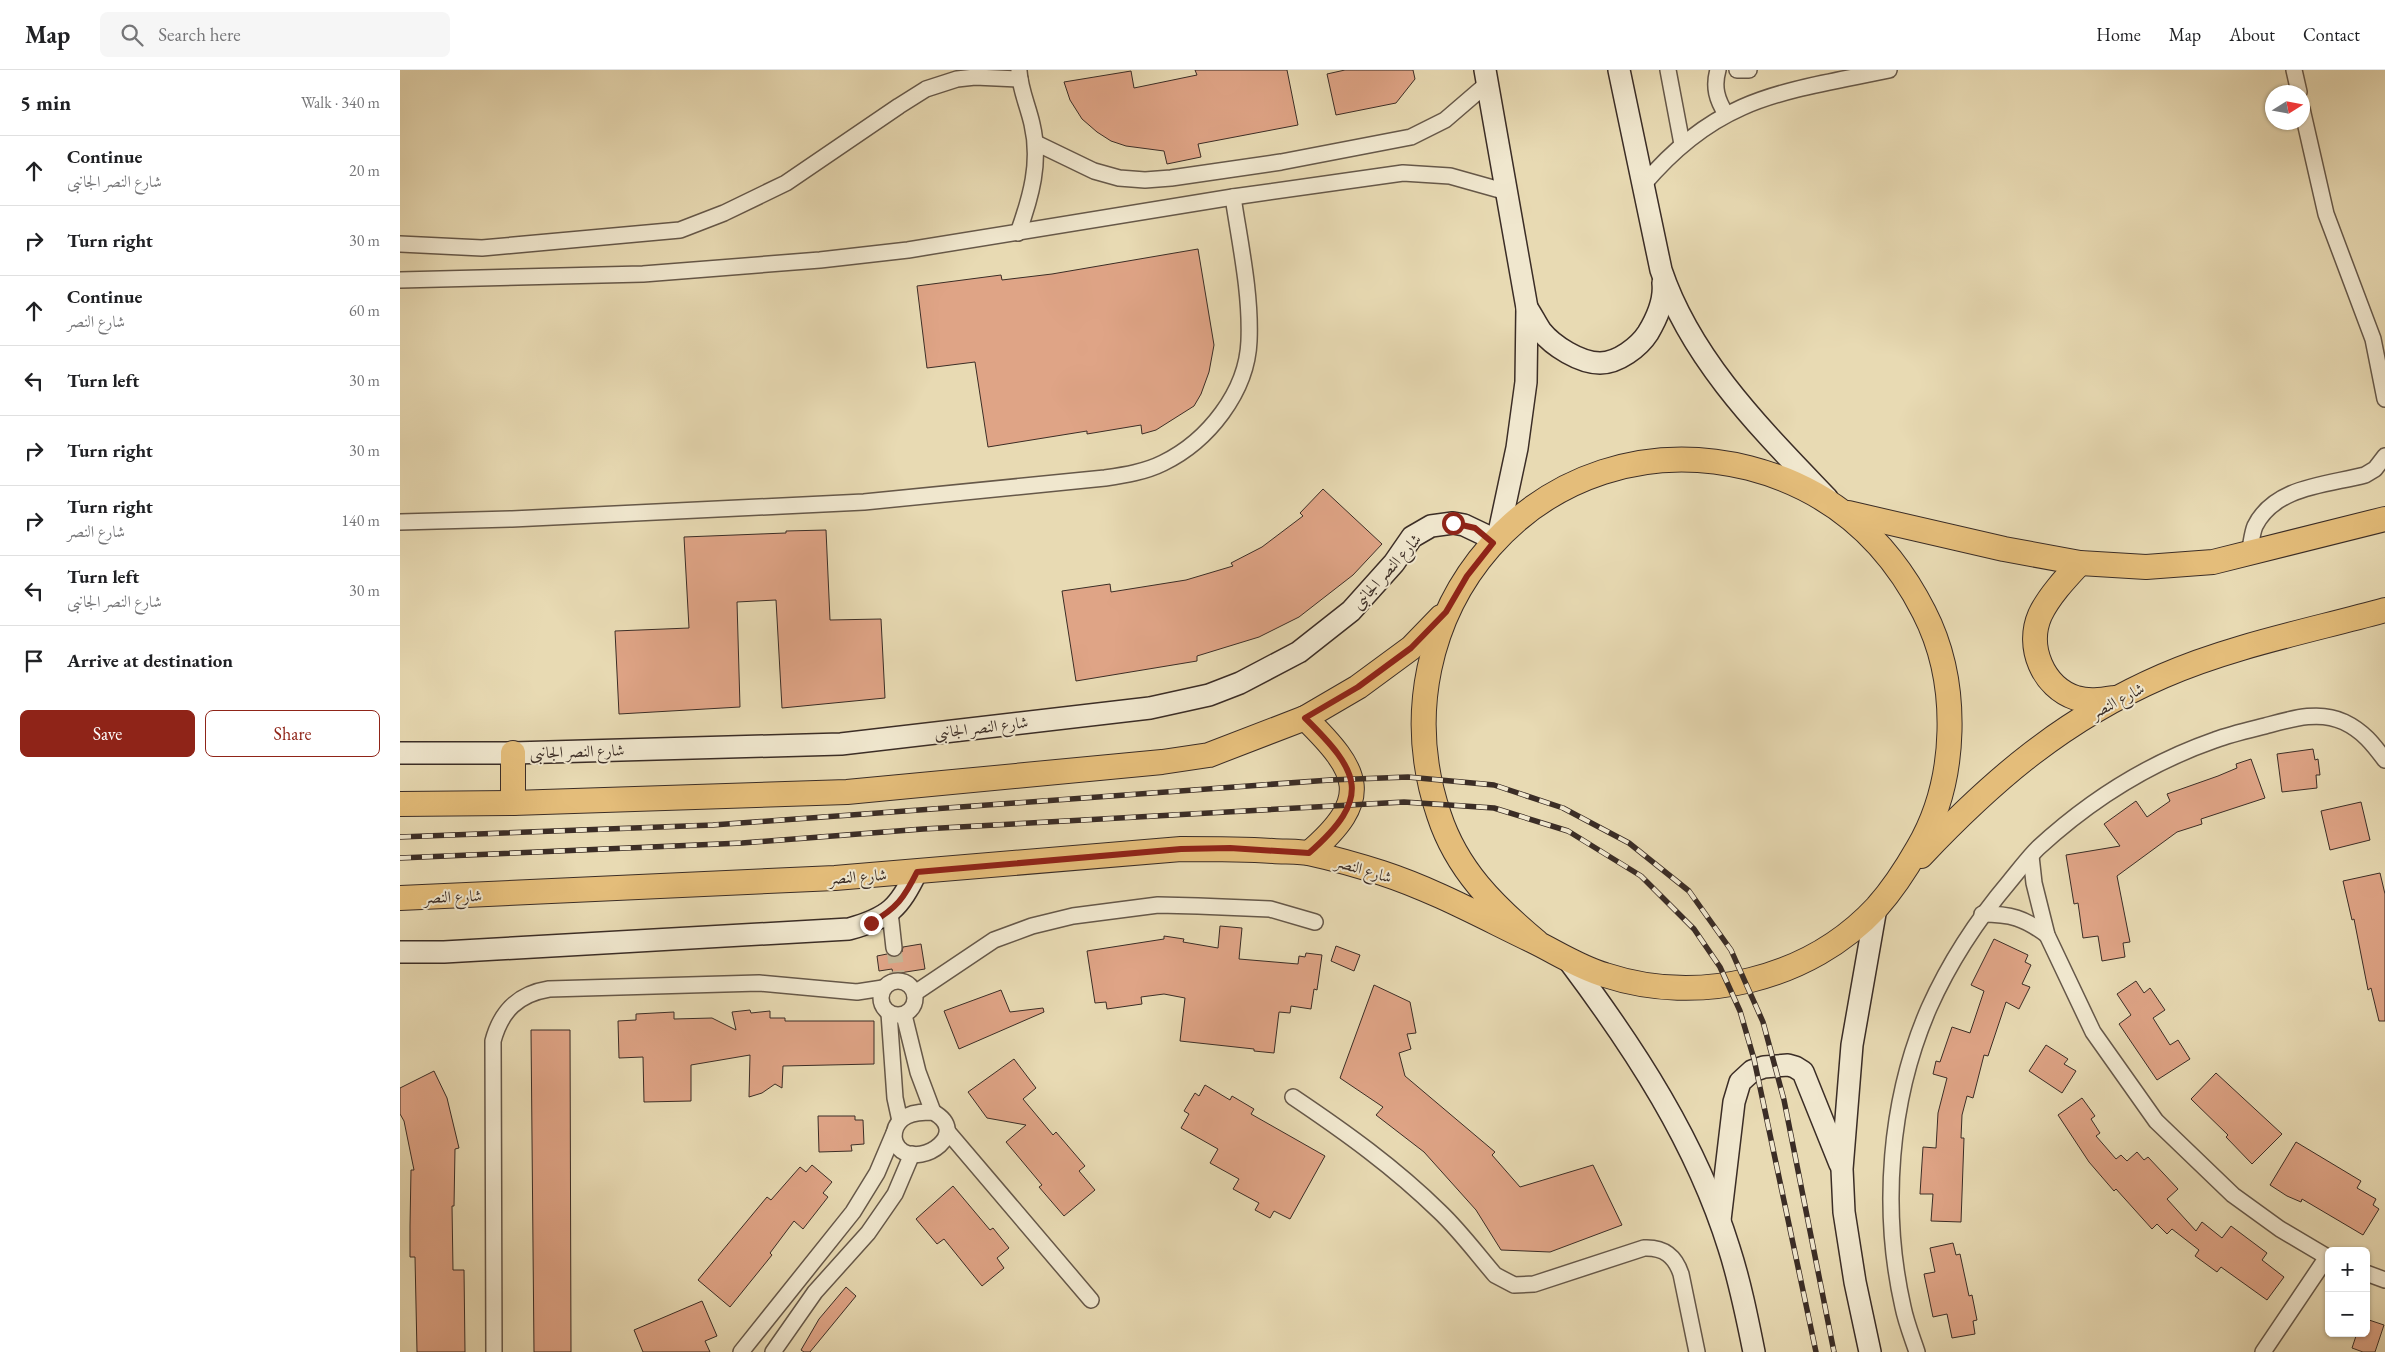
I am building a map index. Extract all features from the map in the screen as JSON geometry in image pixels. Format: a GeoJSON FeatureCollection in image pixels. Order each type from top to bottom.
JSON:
{"type":"FeatureCollection","features":[{"type":"Feature","properties":{"kind":"main road"},"geometry":{"type":"LineString","coordinates":[[1839,508],[1879,544],[1907,580],[1928,620],[1942,663],[1949,708],[1946,762],[1939,798],[1923,840],[1899,880],[1876,908],[1848,933],[1818,954],[1784,970],[1740,983],[1713,987],[1676,988],[1639,984],[1603,975],[1569,961],[1537,942],[1497,908],[1464,866],[1440,819],[1426,768],[1422,715],[1429,662],[1446,612],[1467,576],[1495,540],[1545,499],[1600,473],[1659,460],[1720,461],[1778,476],[1839,508],[2004,549],[2080,563],[2146,568],[2213,562],[2385,519]]}},
{"type":"Feature","properties":{"kind":"main road"},"geometry":{"type":"LineString","coordinates":[[2080,563],[2062,582],[2040,615],[2035,635],[2036,655],[2045,674],[2058,688],[2083,699],[2096,701],[2116,698]]}},
{"type":"Feature","properties":{"kind":"main road","name":"شارع النصر"},"geometry":{"type":"LineString","coordinates":[[1899,880],[1956,820],[2005,773],[2058,733],[2116,698],[2164,676],[2214,658],[2385,610]]}},
{"type":"Feature","properties":{"kind":"main road"},"geometry":{"type":"LineString","coordinates":[[400,804],[513,803],[847,792],[1162,762],[1209,754],[1305,718],[1358,687],[1404,653],[1446,612]]}},
{"type":"Feature","properties":{"kind":"main road"},"geometry":{"type":"LineString","coordinates":[[1305,718],[1337,751],[1348,767],[1351,782],[1351,804],[1331,833],[1309,853]]}},
{"type":"Feature","properties":{"kind":"main road"},"geometry":{"type":"LineString","coordinates":[[513,753],[513,803]]}},
{"type":"Feature","properties":{"kind":"main road","name":"شارع النصر"},"geometry":{"type":"LineString","coordinates":[[400,898],[835,878],[1181,849],[1230,848],[1309,853],[1383,874],[1435,894],[1537,942]]}},
{"type":"Feature","properties":{"kind":"street"},"geometry":{"type":"LineString","coordinates":[[1527,308],[1542,332],[1563,350],[1589,361],[1601,363],[1616,359],[1632,350],[1645,338],[1661,306],[1663,288],[1661,270],[1619,70]]}},
{"type":"Feature","properties":{"kind":"street"},"geometry":{"type":"LineString","coordinates":[[1668,70],[1682,144]]}},
{"type":"Feature","properties":{"kind":"street"},"geometry":{"type":"LineString","coordinates":[[1718,70],[1716,92],[1719,104],[1726,114]]}},
{"type":"Feature","properties":{"kind":"street"},"geometry":{"type":"LineString","coordinates":[[1737,70],[1749,70]]}},
{"type":"Feature","properties":{"kind":"street"},"geometry":{"type":"LineString","coordinates":[[1643,185],[1664,160],[1682,144],[1726,114],[1775,94],[1889,70]]}},
{"type":"Feature","properties":{"kind":"street"},"geometry":{"type":"LineString","coordinates":[[2294,70],[2297,85]]}},
{"type":"Feature","properties":{"kind":"street"},"geometry":{"type":"LineString","coordinates":[[400,244],[482,248],[680,230],[724,213],[786,183],[926,89],[957,79],[1019,75],[1036,143],[1035,176],[1031,198],[1018,232]]}},
{"type":"Feature","properties":{"kind":"street"},"geometry":{"type":"LineString","coordinates":[[1036,143],[1094,171],[1128,178],[1171,178],[1281,162],[1412,137],[1445,120],[1486,76]]}},
{"type":"Feature","properties":{"kind":"street"},"geometry":{"type":"LineString","coordinates":[[1486,76],[1527,308],[1526,382],[1517,448],[1495,540]]}},
{"type":"Feature","properties":{"kind":"street"},"geometry":{"type":"LineString","coordinates":[[2307,130],[2326,214],[2335,242],[2360,299],[2373,339],[2385,399]]}},
{"type":"Feature","properties":{"kind":"street"},"geometry":{"type":"LineString","coordinates":[[400,280],[554,278],[732,268],[908,250],[1233,197],[1403,173],[1450,176],[1507,192]]}},
{"type":"Feature","properties":{"kind":"street"},"geometry":{"type":"LineString","coordinates":[[400,522],[512,520],[864,502],[1105,478],[1134,474],[1164,463],[1190,447],[1212,426],[1230,400],[1243,373],[1249,342],[1248,309],[1233,197]]}},
{"type":"Feature","properties":{"kind":"street"},"geometry":{"type":"LineString","coordinates":[[1661,270],[1671,300],[1687,329],[1717,374],[1751,418],[1839,508]]}},
{"type":"Feature","properties":{"kind":"street"},"geometry":{"type":"LineString","coordinates":[[2249,553],[2255,526],[2273,504],[2292,492],[2364,475],[2375,469],[2385,456]]}},
{"type":"Feature","properties":{"kind":"street","name":"شارع النصر الجانبى"},"geometry":{"type":"LineString","coordinates":[[400,752],[513,753],[841,744],[1150,708],[1177,703],[1240,683],[1299,652],[1351,611],[1389,569],[1412,537],[1421,531],[1436,525],[1453,523],[1475,528],[1495,540]]}},
{"type":"Feature","properties":{"kind":"street"},"geometry":{"type":"LineString","coordinates":[[1917,1352],[1903,1307],[1893,1247],[1891,1187],[1896,1126],[1909,1067],[1928,1010],[1955,956],[1982,914],[2031,856],[2091,804],[2151,767],[2216,739],[2313,716],[2343,721],[2369,738],[2385,760]]}},
{"type":"Feature","properties":{"kind":"street"},"geometry":{"type":"LineString","coordinates":[[2031,856],[2034,883],[2047,935],[2094,1032],[2156,1121],[2233,1195],[2280,1229],[2325,1255]]}},
{"type":"Feature","properties":{"kind":"street"},"geometry":{"type":"LineString","coordinates":[[400,952],[444,952],[849,928],[871,923],[890,912],[904,898],[917,872]]}},
{"type":"Feature","properties":{"kind":"street"},"geometry":{"type":"LineString","coordinates":[[915,993],[994,940],[1032,926],[1074,916],[1141,907],[1198,906],[1270,909],[1315,922]]}},
{"type":"Feature","properties":{"kind":"street"},"geometry":{"type":"LineString","coordinates":[[1870,1352],[1855,1282],[1844,1212],[1842,1169],[1852,1046],[1876,908]]}},
{"type":"Feature","properties":{"kind":"street"},"geometry":{"type":"LineString","coordinates":[[890,912],[894,948]]}},
{"type":"Feature","properties":{"kind":"street"},"geometry":{"type":"LineString","coordinates":[[1982,914],[2006,914],[2028,921],[2047,935]]}},
{"type":"Feature","properties":{"kind":"street"},"geometry":{"type":"LineString","coordinates":[[1569,961],[1632,1048],[1665,1102],[1690,1149],[1730,1249],[1754,1352]]}},
{"type":"Feature","properties":{"kind":"street"},"geometry":{"type":"LineString","coordinates":[[494,1352],[493,1041],[502,1015],[512,1005],[535,991],[558,989],[759,983],[809,986],[856,992],[883,988],[898,977],[909,984],[915,993],[915,1003],[892,1012]]}},
{"type":"Feature","properties":{"kind":"street"},"geometry":{"type":"LineString","coordinates":[[883,988],[881,1002],[892,1012],[910,1040],[918,1072],[933,1112],[944,1120],[948,1132],[1092,1300]]}},
{"type":"Feature","properties":{"kind":"street"},"geometry":{"type":"LineString","coordinates":[[856,992],[892,1012]]}},
{"type":"Feature","properties":{"kind":"street"},"geometry":{"type":"LineString","coordinates":[[892,1012],[897,1145],[901,1150],[912,1154],[936,1148],[942,1143],[948,1132]]}},
{"type":"Feature","properties":{"kind":"street"},"geometry":{"type":"LineString","coordinates":[[893,1043],[910,1040]]}},
{"type":"Feature","properties":{"kind":"street"},"geometry":{"type":"LineString","coordinates":[[1720,1221],[1734,1102],[1740,1082],[1752,1071],[1764,1067],[1795,1066],[1803,1072],[1842,1169]]}},
{"type":"Feature","properties":{"kind":"street"},"geometry":{"type":"LineString","coordinates":[[1293,1097],[1369,1149],[1402,1177],[1442,1213],[1495,1275],[1504,1281],[1514,1285],[1534,1284],[1644,1248],[1660,1249],[1668,1253],[1678,1266],[1681,1274],[1697,1352]]}},
{"type":"Feature","properties":{"kind":"street"},"geometry":{"type":"LineString","coordinates":[[741,1352],[853,1212],[877,1172],[897,1127],[905,1117],[917,1112],[933,1112]]}},
{"type":"Feature","properties":{"kind":"street"},"geometry":{"type":"LineString","coordinates":[[773,1352],[815,1292],[868,1233],[895,1194],[912,1154]]}},
{"type":"Feature","properties":{"kind":"street"},"geometry":{"type":"LineString","coordinates":[[2263,1352],[2325,1261]]}},
{"type":"Feature","properties":{"kind":"street"},"geometry":{"type":"LineString","coordinates":[[2370,1274],[2385,1280]]}},
{"type":"Feature","properties":{"kind":"building"},"geometry":{"type":"Polygon","coordinates":[[[1195,70],[1287,70],[1298,125],[1198,144],[1201,157],[1167,164],[1164,151],[1126,146],[1111,141],[1097,132],[1082,119],[1070,100],[1064,82],[1131,71],[1134,88],[1197,75],[1195,70]]]}},
{"type":"Feature","properties":{"kind":"building"},"geometry":{"type":"Polygon","coordinates":[[[1345,70],[1413,70],[1415,79],[1396,103],[1336,115],[1327,74],[1345,70]]]}},
{"type":"Feature","properties":{"kind":"building"},"geometry":{"type":"Polygon","coordinates":[[[1198,249],[1214,345],[1209,372],[1201,394],[1194,406],[1156,430],[1142,434],[1141,425],[1087,434],[1087,431],[988,447],[975,362],[927,368],[917,286],[1001,275],[1002,280],[1052,274],[1198,249]]]}},
{"type":"Feature","properties":{"kind":"building"},"geometry":{"type":"Polygon","coordinates":[[[1323,489],[1382,544],[1353,575],[1299,617],[1259,637],[1197,656],[1197,661],[1076,681],[1062,591],[1110,584],[1111,592],[1186,580],[1233,566],[1231,563],[1262,547],[1303,516],[1300,513],[1323,489]]]}},
{"type":"Feature","properties":{"kind":"building"},"geometry":{"type":"Polygon","coordinates":[[[826,530],[830,620],[881,619],[885,698],[782,708],[776,600],[737,602],[740,707],[619,714],[615,631],[689,628],[684,537],[826,530]]]}},
{"type":"Feature","properties":{"kind":"building"},"geometry":{"type":"Polygon","coordinates":[[[2313,749],[2315,760],[2318,759],[2320,775],[2316,775],[2317,788],[2282,792],[2277,754],[2313,749]]]}},
{"type":"Feature","properties":{"kind":"building"},"geometry":{"type":"Polygon","coordinates":[[[2251,759],[2265,798],[2201,819],[2202,824],[2177,832],[2117,876],[2130,942],[2123,943],[2125,957],[2102,961],[2098,936],[2083,938],[2078,903],[2074,904],[2066,855],[2120,846],[2104,824],[2136,801],[2147,817],[2170,801],[2167,794],[2218,776],[2237,768],[2236,764],[2251,759]]]}},
{"type":"Feature","properties":{"kind":"building"},"geometry":{"type":"Polygon","coordinates":[[[2361,802],[2370,840],[2330,850],[2321,811],[2361,802]]]}},
{"type":"Feature","properties":{"kind":"building"},"geometry":{"type":"Polygon","coordinates":[[[2380,873],[2385,894],[2385,1021],[2379,1021],[2371,988],[2368,990],[2354,919],[2352,920],[2343,881],[2380,873]]]}},
{"type":"Feature","properties":{"kind":"building"},"geometry":{"type":"Polygon","coordinates":[[[1220,926],[1242,928],[1239,959],[1298,964],[1299,956],[1305,957],[1306,953],[1322,955],[1317,990],[1314,989],[1311,1009],[1291,1006],[1290,1013],[1279,1012],[1274,1053],[1180,1041],[1185,998],[1164,994],[1141,997],[1142,1004],[1107,1009],[1106,1002],[1095,1003],[1087,951],[1164,939],[1164,936],[1184,939],[1183,942],[1218,948],[1220,926]]]}},
{"type":"Feature","properties":{"kind":"building"},"geometry":{"type":"Polygon","coordinates":[[[1994,939],[2028,955],[2025,962],[2031,965],[2022,984],[2030,987],[2019,1009],[2006,1002],[1988,1056],[1984,1055],[1973,1098],[1967,1096],[1962,1115],[1961,1138],[1964,1138],[1961,1222],[1931,1221],[1933,1194],[1920,1194],[1923,1147],[1936,1148],[1938,1113],[1947,1078],[1933,1074],[1936,1061],[1940,1062],[1952,1027],[1970,1033],[1984,991],[1971,985],[1994,939]]]}},
{"type":"Feature","properties":{"kind":"building"},"geometry":{"type":"Polygon","coordinates":[[[921,944],[925,969],[893,974],[892,969],[879,971],[877,956],[887,954],[896,957],[902,952],[903,947],[921,944]]]}},
{"type":"Feature","properties":{"kind":"building"},"geometry":{"type":"Polygon","coordinates":[[[1336,946],[1360,955],[1354,971],[1331,961],[1336,946]]]}},
{"type":"Feature","properties":{"kind":"building"},"geometry":{"type":"Polygon","coordinates":[[[2136,981],[2144,993],[2150,988],[2165,1010],[2153,1018],[2170,1045],[2178,1040],[2190,1059],[2157,1080],[2119,1024],[2131,1015],[2117,994],[2136,981]]]}},
{"type":"Feature","properties":{"kind":"building"},"geometry":{"type":"Polygon","coordinates":[[[1374,985],[1410,1002],[1416,1033],[1407,1034],[1411,1049],[1399,1053],[1405,1076],[1495,1152],[1492,1155],[1520,1187],[1593,1165],[1622,1225],[1550,1252],[1501,1250],[1476,1210],[1424,1152],[1376,1115],[1383,1107],[1340,1078],[1374,985]]]}},
{"type":"Feature","properties":{"kind":"building"},"geometry":{"type":"Polygon","coordinates":[[[1001,990],[1010,1012],[1043,1008],[1044,1012],[959,1049],[944,1011],[1001,990]]]}},
{"type":"Feature","properties":{"kind":"building"},"geometry":{"type":"Polygon","coordinates":[[[750,1010],[751,1013],[770,1011],[770,1018],[785,1018],[785,1021],[874,1021],[874,1064],[783,1066],[782,1088],[775,1084],[762,1093],[749,1097],[750,1055],[691,1065],[691,1101],[644,1102],[643,1057],[619,1058],[618,1021],[636,1020],[636,1014],[674,1012],[674,1019],[712,1018],[736,1030],[732,1012],[750,1010]]]}},
{"type":"Feature","properties":{"kind":"building"},"geometry":{"type":"Polygon","coordinates":[[[531,1030],[570,1030],[571,1352],[534,1352],[531,1030]]]}},
{"type":"Feature","properties":{"kind":"building"},"geometry":{"type":"Polygon","coordinates":[[[2046,1045],[2068,1059],[2064,1064],[2076,1071],[2062,1093],[2029,1071],[2046,1045]]]}},
{"type":"Feature","properties":{"kind":"building"},"geometry":{"type":"Polygon","coordinates":[[[1014,1059],[1036,1088],[1023,1099],[1053,1135],[1056,1132],[1085,1166],[1079,1171],[1095,1190],[1064,1216],[1039,1187],[1042,1185],[1006,1142],[1026,1125],[987,1118],[968,1092],[1014,1059]]]}},
{"type":"Feature","properties":{"kind":"building"},"geometry":{"type":"Polygon","coordinates":[[[434,1071],[447,1098],[459,1148],[455,1149],[454,1206],[452,1206],[453,1270],[464,1270],[465,1352],[417,1352],[415,1257],[410,1257],[411,1170],[414,1170],[404,1121],[400,1114],[400,1088],[434,1071]]]}},
{"type":"Feature","properties":{"kind":"building"},"geometry":{"type":"Polygon","coordinates":[[[2216,1073],[2282,1134],[2252,1164],[2226,1137],[2228,1135],[2191,1099],[2216,1073]]]}},
{"type":"Feature","properties":{"kind":"building"},"geometry":{"type":"Polygon","coordinates":[[[1205,1085],[1230,1100],[1232,1096],[1254,1109],[1251,1114],[1325,1156],[1290,1219],[1274,1211],[1270,1218],[1255,1210],[1259,1203],[1233,1189],[1239,1179],[1210,1163],[1218,1149],[1181,1128],[1189,1114],[1184,1111],[1195,1093],[1199,1096],[1205,1085]]]}},
{"type":"Feature","properties":{"kind":"building"},"geometry":{"type":"Polygon","coordinates":[[[2082,1098],[2095,1116],[2091,1119],[2100,1133],[2096,1136],[2116,1159],[2121,1155],[2127,1161],[2137,1152],[2144,1160],[2148,1157],[2178,1189],[2167,1199],[2196,1231],[2202,1222],[2222,1238],[2231,1226],[2267,1253],[2262,1260],[2284,1277],[2267,1300],[2221,1267],[2217,1272],[2195,1256],[2199,1250],[2172,1229],[2167,1234],[2157,1224],[2152,1229],[2116,1189],[2114,1191],[2089,1162],[2058,1115],[2082,1098]]]}},
{"type":"Feature","properties":{"kind":"building"},"geometry":{"type":"Polygon","coordinates":[[[818,1116],[855,1116],[855,1120],[863,1120],[864,1144],[851,1145],[852,1151],[819,1152],[818,1116]]]}},
{"type":"Feature","properties":{"kind":"building"},"geometry":{"type":"Polygon","coordinates":[[[2296,1142],[2361,1181],[2357,1188],[2376,1199],[2373,1205],[2379,1209],[2363,1235],[2302,1199],[2301,1202],[2287,1196],[2270,1185],[2296,1142]]]}},
{"type":"Feature","properties":{"kind":"building"},"geometry":{"type":"Polygon","coordinates":[[[812,1165],[832,1182],[823,1193],[828,1197],[803,1229],[794,1221],[770,1253],[772,1255],[730,1307],[698,1280],[767,1197],[771,1200],[800,1167],[806,1172],[812,1165]]]}},
{"type":"Feature","properties":{"kind":"building"},"geometry":{"type":"Polygon","coordinates":[[[953,1186],[990,1230],[993,1228],[1009,1248],[997,1258],[1004,1268],[982,1286],[944,1239],[937,1244],[916,1219],[953,1186]]]}},
{"type":"Feature","properties":{"kind":"building"},"geometry":{"type":"Polygon","coordinates":[[[1953,1243],[1956,1255],[1960,1254],[1969,1296],[1972,1295],[1977,1320],[1973,1321],[1975,1334],[1952,1338],[1947,1314],[1933,1317],[1924,1274],[1935,1272],[1930,1248],[1953,1243]]]}},
{"type":"Feature","properties":{"kind":"building"},"geometry":{"type":"Polygon","coordinates":[[[846,1287],[856,1296],[810,1352],[801,1350],[819,1319],[846,1287]]]}},
{"type":"Feature","properties":{"kind":"building"},"geometry":{"type":"Polygon","coordinates":[[[702,1301],[717,1336],[705,1341],[710,1352],[643,1352],[634,1330],[702,1301]]]}},
{"type":"Feature","properties":{"kind":"building"},"geometry":{"type":"Polygon","coordinates":[[[2370,1320],[2384,1325],[2375,1352],[2363,1352],[2352,1348],[2356,1337],[2370,1337],[2370,1320]]]}},
{"type":"Feature","properties":{"kind":"tunnel"},"geometry":{"type":"LineString","coordinates":[[894,948],[897,973]]}},
{"type":"Feature","properties":{"kind":"railway"},"geometry":{"type":"LineString","coordinates":[[400,837],[713,825],[1330,780],[1408,777],[1494,785],[1563,808],[1629,843],[1689,891],[1731,950],[1763,1022],[1784,1100],[1834,1352]]}},
{"type":"Feature","properties":{"kind":"railway"},"geometry":{"type":"LineString","coordinates":[[400,858],[742,843],[923,829],[1404,802],[1494,808],[1568,831],[1641,876],[1694,929],[1720,967],[1740,1011],[1754,1059],[1816,1352]]}},
{"type":"Feature","properties":{"kind":"route"},"geometry":{"type":"LineString","coordinates":[[871,923],[890,912],[904,898],[917,872],[1181,849],[1230,848],[1309,853],[1331,833],[1351,804],[1351,782],[1348,767],[1337,751],[1305,718],[1358,687],[1411,648],[1446,612],[1467,576],[1493,543],[1475,528],[1453,523]]}}]}
